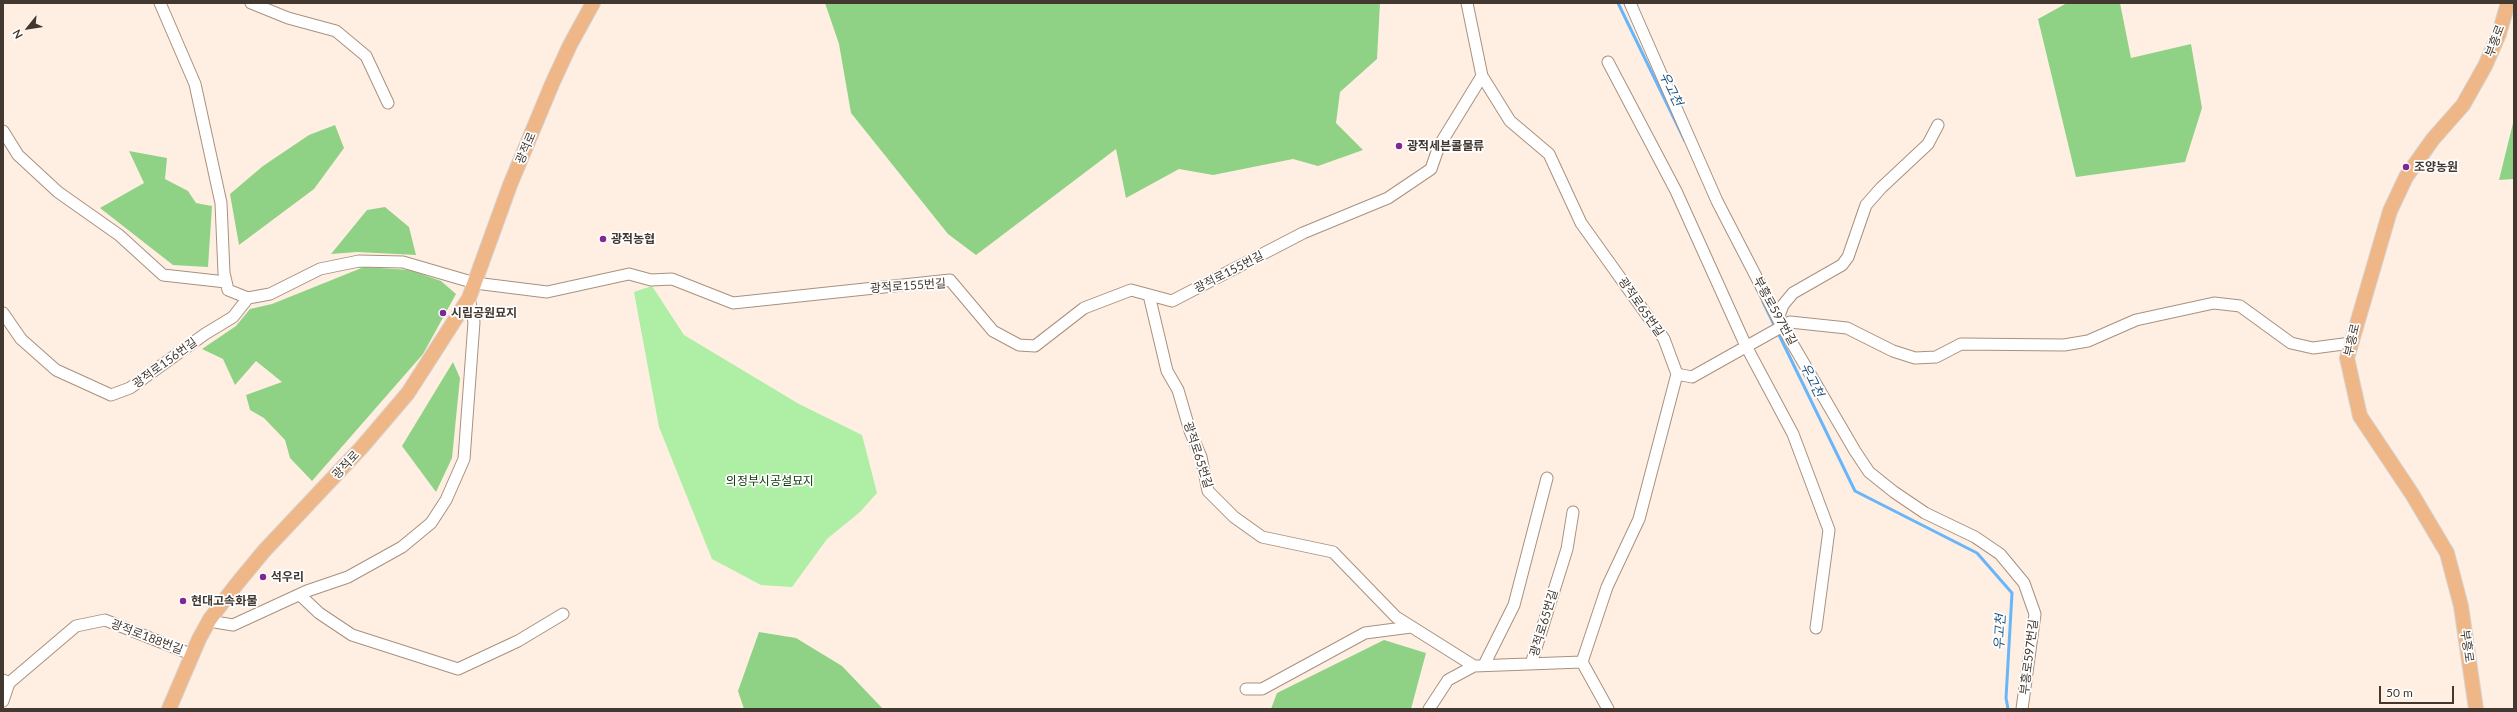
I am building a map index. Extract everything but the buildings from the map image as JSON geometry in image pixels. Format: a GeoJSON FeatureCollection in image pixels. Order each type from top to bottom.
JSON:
{"type":"FeatureCollection","features":[{"type":"Feature","properties":{"kind":"main road","name":"광적로"},"geometry":{"type":"LineString","coordinates":[[169,709],[209,621],[264,551],[362,447],[408,393],[469,298],[510,185],[552,84],[570,45],[593,3]]}},
{"type":"Feature","properties":{"kind":"main road","name":"부흥로"},"geometry":{"type":"LineString","coordinates":[[2476,709],[2461,606],[2447,553],[2412,494],[2360,416],[2346,358],[2390,211],[2406,177],[2433,139],[2463,105],[2485,66],[2499,34],[2508,3]]}},
{"type":"Feature","properties":{"kind":"street"},"geometry":{"type":"LineString","coordinates":[[160,3],[195,84],[221,203],[226,282],[228,290],[248,298],[270,294],[320,269],[359,261],[403,262],[475,283]]}},
{"type":"Feature","properties":{"kind":"street"},"geometry":{"type":"LineString","coordinates":[[251,3],[288,18],[336,31],[366,56],[388,103]]}},
{"type":"Feature","properties":{"kind":"street","name":"광적로65번길"},"geometry":{"type":"LineString","coordinates":[[1467,3],[1482,76],[1510,121],[1549,154],[1581,223],[1664,339],[1677,374]]}},
{"type":"Feature","properties":{"kind":"street","name":"부흥로597번길"},"geometry":{"type":"LineString","coordinates":[[1630,3],[1717,201],[1779,325],[1869,472],[1894,492],[1925,513],[1975,537],[2000,554],[2024,583],[2035,614],[2022,709]]}},
{"type":"Feature","properties":{"kind":"street"},"geometry":{"type":"LineString","coordinates":[[1608,62],[1676,191],[1748,345],[1793,434],[1829,530],[1816,628]]}},
{"type":"Feature","properties":{"kind":"street","name":"광적로155번길"},"geometry":{"type":"LineString","coordinates":[[475,283],[547,292],[629,274],[651,280],[672,279],[732,303],[950,280],[993,331],[1019,345],[1035,346],[1084,308],[1131,290],[1172,301],[1303,233],[1388,198],[1431,169],[1439,146],[1482,76]]}},
{"type":"Feature","properties":{"kind":"street"},"geometry":{"type":"LineString","coordinates":[[1779,325],[1783,304],[1793,294],[1842,265],[1848,257],[1866,205],[1881,188],[1928,144],[1938,125]]}},
{"type":"Feature","properties":{"kind":"street"},"geometry":{"type":"LineString","coordinates":[[3,131],[18,155],[58,192],[119,235],[163,275],[226,282]]}},
{"type":"Feature","properties":{"kind":"street","name":"광적로65번길"},"geometry":{"type":"LineString","coordinates":[[1149,295],[1168,371],[1178,390],[1190,431],[1201,457],[1208,491],[1234,517],[1262,537],[1333,552],[1396,617],[1479,666],[1582,662]]}},
{"type":"Feature","properties":{"kind":"street","name":"광적로156번길"},"geometry":{"type":"LineString","coordinates":[[3,313],[21,339],[56,370],[111,395],[130,388],[205,334],[233,317],[248,298]]}},
{"type":"Feature","properties":{"kind":"street"},"geometry":{"type":"LineString","coordinates":[[209,621],[233,626],[300,595],[348,577],[402,547],[424,532],[446,500],[464,459],[474,322],[469,298]]}},
{"type":"Feature","properties":{"kind":"street"},"geometry":{"type":"LineString","coordinates":[[1608,709],[1582,662],[1607,587],[1639,519],[1677,374],[1692,377],[1748,345],[1779,325],[1790,322],[1847,328],[1893,351],[1915,358],[1936,357],[1961,344],[2064,345],[2088,341],[2136,320],[2214,303],[2240,306],[2291,343],[2313,348],[2351,342]]}},
{"type":"Feature","properties":{"kind":"street"},"geometry":{"type":"LineString","coordinates":[[1429,709],[1448,680],[1479,666],[1514,605],[1547,478]]}},
{"type":"Feature","properties":{"kind":"street","name":"광적로65번길"},"geometry":{"type":"LineString","coordinates":[[1531,664],[1567,549],[1573,512]]}},
{"type":"Feature","properties":{"kind":"street"},"geometry":{"type":"LineString","coordinates":[[300,595],[319,613],[352,635],[458,669],[518,641],[563,614]]}},
{"type":"Feature","properties":{"kind":"street","name":"광적로188번길"},"geometry":{"type":"LineString","coordinates":[[6,682],[76,626],[105,620],[193,655]]}},
{"type":"Feature","properties":{"kind":"street"},"geometry":{"type":"LineString","coordinates":[[1246,689],[1262,689],[1366,633],[1411,627]]}},
{"type":"Feature","properties":{"kind":"street"},"geometry":{"type":"LineString","coordinates":[[3,701],[6,682]]}},
{"type":"Feature","properties":{"kind":"green space"},"geometry":{"type":"Polygon","coordinates":[[[825,3],[1380,3],[1377,59],[1340,92],[1336,123],[1363,150],[1318,166],[1293,159],[1213,175],[1179,169],[1126,198],[1116,149],[976,255],[948,234],[851,113],[839,44],[825,3]]]}},
{"type":"Feature","properties":{"kind":"green space"},"geometry":{"type":"Polygon","coordinates":[[[2067,3],[2120,3],[2131,58],[2191,44],[2202,108],[2185,162],[2076,177],[2038,19],[2067,3]]]}},
{"type":"Feature","properties":{"kind":"green space"},"geometry":{"type":"Polygon","coordinates":[[[2514,119],[2514,179],[2499,180],[2514,119]]]}},
{"type":"Feature","properties":{"kind":"green space"},"geometry":{"type":"Polygon","coordinates":[[[335,125],[344,148],[314,189],[239,245],[230,194],[263,166],[309,135],[335,125]]]}},
{"type":"Feature","properties":{"kind":"green space"},"geometry":{"type":"Polygon","coordinates":[[[129,151],[167,158],[165,179],[188,191],[196,203],[212,206],[208,267],[173,265],[100,208],[144,183],[129,151]]]}},
{"type":"Feature","properties":{"kind":"green space"},"geometry":{"type":"Polygon","coordinates":[[[385,207],[409,227],[416,255],[357,252],[331,254],[367,210],[385,207]]]}},
{"type":"Feature","properties":{"kind":"green space"},"geometry":{"type":"Polygon","coordinates":[[[364,267],[410,270],[441,281],[456,294],[423,354],[312,481],[290,458],[285,440],[264,418],[250,410],[246,395],[282,382],[256,361],[235,385],[223,359],[202,349],[236,326],[250,309],[272,304],[364,267]]]}},
{"type":"Feature","properties":{"kind":"green space","name":"의정부시공설묘지"},"geometry":{"type":"Polygon","coordinates":[[[652,286],[684,335],[799,404],[862,435],[877,493],[860,512],[827,539],[792,587],[761,585],[712,559],[659,427],[634,292],[652,286]]]}},
{"type":"Feature","properties":{"kind":"green space"},"geometry":{"type":"Polygon","coordinates":[[[453,362],[460,378],[452,458],[436,492],[402,446],[453,362]]]}},
{"type":"Feature","properties":{"kind":"green space"},"geometry":{"type":"Polygon","coordinates":[[[759,632],[796,638],[842,666],[883,709],[744,709],[738,691],[759,632]]]}},
{"type":"Feature","properties":{"kind":"green space"},"geometry":{"type":"Polygon","coordinates":[[[1384,640],[1426,653],[1411,709],[1271,709],[1277,693],[1384,640]]]}},
{"type":"Feature","properties":{"kind":"waterway","name":"우고천"},"geometry":{"type":"LineString","coordinates":[[1618,3],[1685,141]]}},
{"type":"Feature","properties":{"kind":"waterway","name":"우고천"},"geometry":{"type":"LineString","coordinates":[[1763,302],[1855,491],[1977,553],[2012,593],[2006,698],[2008,709]]}},
{"type":"Feature","properties":{"kind":"place","name":"광적세븐콜물류"},"geometry":{"type":"Point","coordinates":[1399,146]}},
{"type":"Feature","properties":{"kind":"place","name":"조양농원"},"geometry":{"type":"Point","coordinates":[2406,167]}},
{"type":"Feature","properties":{"kind":"place","name":"광적농협"},"geometry":{"type":"Point","coordinates":[603,239]}},
{"type":"Feature","properties":{"kind":"place","name":"시립공원묘지"},"geometry":{"type":"Point","coordinates":[443,313]}},
{"type":"Feature","properties":{"kind":"place","name":"석우리"},"geometry":{"type":"Point","coordinates":[263,577]}},
{"type":"Feature","properties":{"kind":"place","name":"현대고속화물"},"geometry":{"type":"Point","coordinates":[183,601]}}]}
